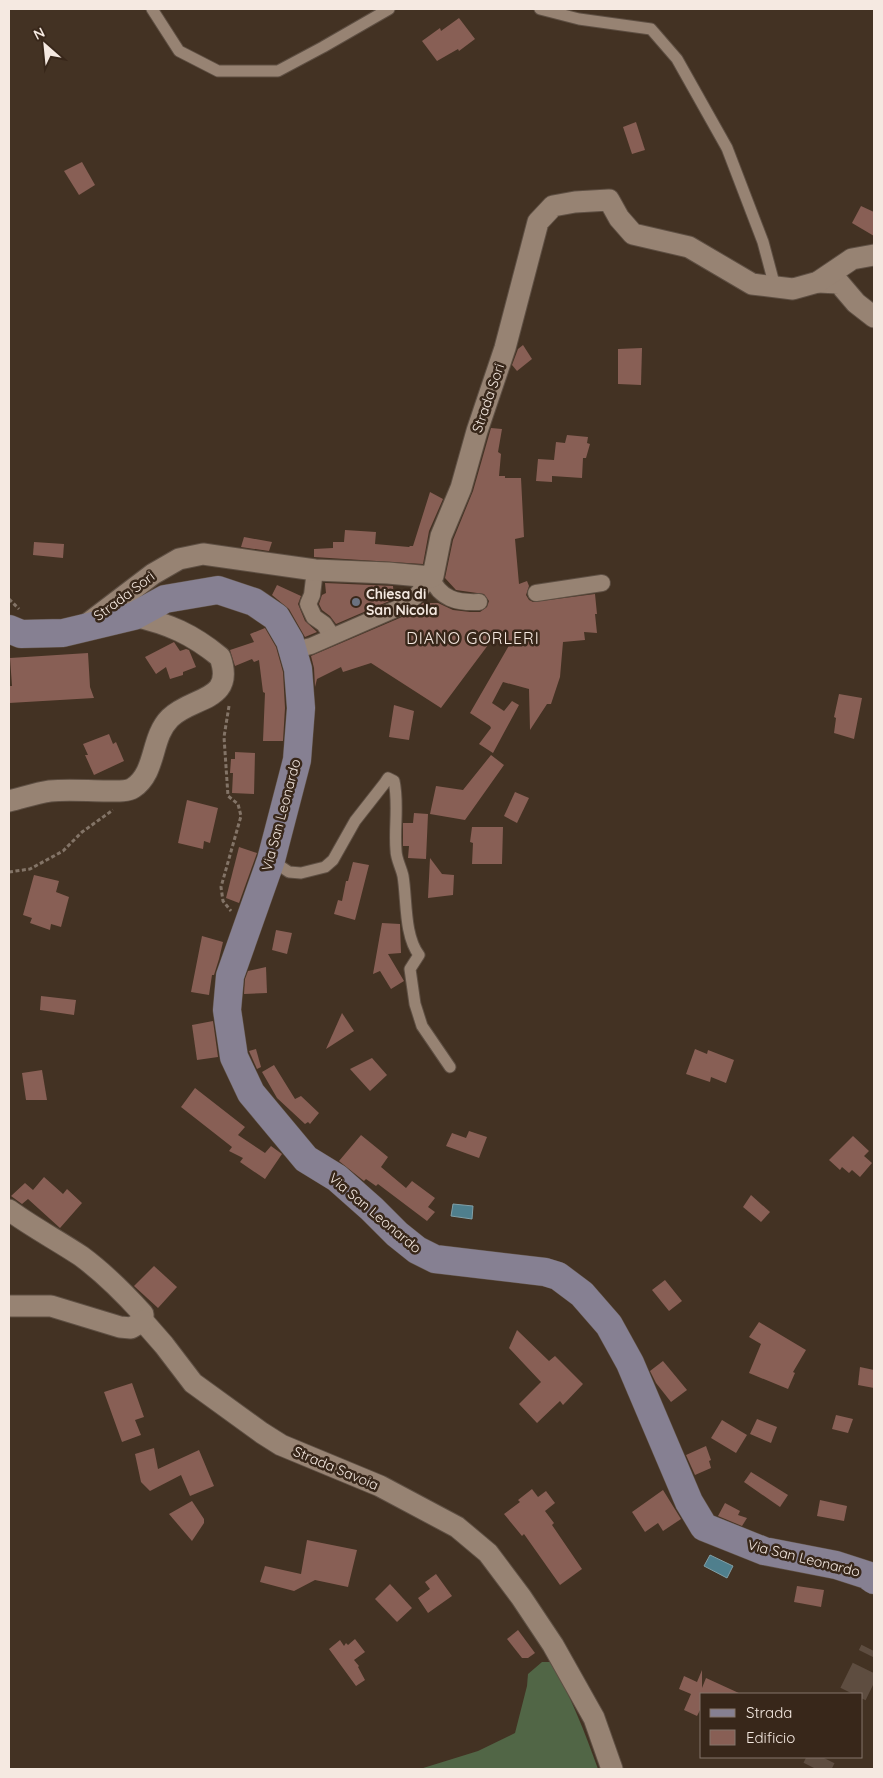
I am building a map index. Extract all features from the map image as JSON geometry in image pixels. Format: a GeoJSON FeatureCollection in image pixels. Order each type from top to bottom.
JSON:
{"type":"FeatureCollection","features":[{"type":"Feature","properties":{"kind":"main road","name":"Via San Leonardo"},"geometry":{"type":"LineString","coordinates":[[9,629],[21,634],[63,634],[134,616],[165,599],[218,590],[254,602],[276,617],[290,641],[298,669],[300,708],[297,760],[271,860],[230,976],[227,1010],[234,1057],[251,1093],[306,1159],[337,1178],[417,1250],[434,1259],[545,1272],[558,1276],[582,1294],[609,1325],[630,1363],[689,1502],[704,1527],[764,1551],[836,1565],[867,1575],[874,1580]]}},
{"type":"Feature","properties":{"kind":"street","name":"Strada Sori"},"geometry":{"type":"LineString","coordinates":[[80,629],[153,574],[179,559],[203,554],[315,570],[431,577],[435,574],[436,554],[441,536],[461,488],[477,431],[505,348],[538,222],[553,206],[575,202],[609,200],[619,218],[632,234],[689,247],[752,284],[793,289],[818,282],[852,259],[874,255]]}},
{"type":"Feature","properties":{"kind":"street"},"geometry":{"type":"LineString","coordinates":[[818,282],[839,283],[856,303],[874,317]]}},
{"type":"Feature","properties":{"kind":"street"},"geometry":{"type":"LineString","coordinates":[[315,570],[312,595],[308,604],[314,617],[324,624],[332,636]]}},
{"type":"Feature","properties":{"kind":"street"},"geometry":{"type":"LineString","coordinates":[[290,641],[299,649],[311,646],[373,620],[411,601],[431,577],[437,590],[446,596],[465,602],[479,602]]}},
{"type":"Feature","properties":{"kind":"street"},"geometry":{"type":"LineString","coordinates":[[536,593],[602,583]]}},
{"type":"Feature","properties":{"kind":"street"},"geometry":{"type":"LineString","coordinates":[[9,802],[50,791],[120,791],[132,789],[146,774],[157,737],[170,718],[212,696],[220,687],[224,674],[220,657],[185,632],[134,616]]}},
{"type":"Feature","properties":{"kind":"street","name":"Strada Savoia"},"geometry":{"type":"LineString","coordinates":[[9,1210],[31,1226],[81,1256],[123,1291],[143,1314],[143,1321],[193,1383],[262,1433],[281,1445],[380,1486],[457,1528],[488,1553],[521,1596],[594,1718],[612,1769]]}},
{"type":"Feature","properties":{"kind":"street"},"geometry":{"type":"LineString","coordinates":[[9,1306],[50,1306],[120,1327],[131,1328],[143,1321]]}},
{"type":"Feature","properties":{"kind":"lane"},"geometry":{"type":"LineString","coordinates":[[152,9],[179,51],[218,71],[278,70],[324,47],[389,9]]}},
{"type":"Feature","properties":{"kind":"lane"},"geometry":{"type":"LineString","coordinates":[[540,9],[579,19],[651,29],[677,59],[728,148],[763,242],[775,287]]}},
{"type":"Feature","properties":{"kind":"lane"},"geometry":{"type":"LineString","coordinates":[[271,860],[289,872],[301,873],[324,867],[333,860],[355,821],[388,778],[394,781],[396,853],[403,877],[410,938],[419,955],[410,969],[415,1004],[422,1026],[450,1067]]}},
{"type":"Feature","properties":{"kind":"path"},"geometry":{"type":"LineString","coordinates":[[220,687],[230,693],[224,738],[228,796],[238,804],[241,816],[221,887],[223,901],[246,932]]}},
{"type":"Feature","properties":{"kind":"path"},"geometry":{"type":"LineString","coordinates":[[9,872],[30,869],[63,851],[82,832],[119,807],[124,797],[120,791]]}},
{"type":"Feature","properties":{"kind":"green space"},"geometry":{"type":"Polygon","coordinates":[[[542,1662],[550,1662],[565,1688],[583,1728],[598,1769],[420,1769],[478,1751],[515,1733],[527,1686],[528,1674],[542,1662]]]}},
{"type":"Feature","properties":{"kind":"water"},"geometry":{"type":"Polygon","coordinates":[[[453,1204],[473,1206],[472,1219],[451,1216],[453,1204]]]}},
{"type":"Feature","properties":{"kind":"water"},"geometry":{"type":"Polygon","coordinates":[[[710,1555],[733,1566],[727,1578],[704,1566],[710,1555]]]}},
{"type":"Feature","properties":{"kind":"building"},"geometry":{"type":"Polygon","coordinates":[[[459,18],[475,39],[459,51],[458,49],[437,61],[422,41],[440,28],[441,31],[459,18]]]}},
{"type":"Feature","properties":{"kind":"building"},"geometry":{"type":"Polygon","coordinates":[[[636,122],[645,150],[632,154],[623,127],[636,122]]]}},
{"type":"Feature","properties":{"kind":"building"},"geometry":{"type":"Polygon","coordinates":[[[82,162],[95,185],[79,195],[64,171],[82,162]]]}},
{"type":"Feature","properties":{"kind":"building"},"geometry":{"type":"Polygon","coordinates":[[[861,206],[874,212],[874,236],[852,223],[861,206]]]}},
{"type":"Feature","properties":{"kind":"building"},"geometry":{"type":"Polygon","coordinates":[[[523,345],[532,359],[517,371],[512,365],[518,349],[523,345]]]}},
{"type":"Feature","properties":{"kind":"building"},"geometry":{"type":"Polygon","coordinates":[[[642,348],[641,385],[618,384],[618,349],[642,348]]]}},
{"type":"Feature","properties":{"kind":"building"},"geometry":{"type":"Polygon","coordinates":[[[491,428],[502,429],[498,452],[501,454],[499,476],[521,478],[524,537],[515,539],[519,584],[527,581],[529,586],[526,595],[533,602],[595,594],[597,614],[595,614],[597,633],[584,632],[585,640],[563,642],[560,677],[551,704],[547,704],[530,730],[529,689],[503,682],[492,703],[504,711],[512,701],[519,705],[493,753],[479,744],[491,728],[490,726],[470,713],[511,642],[497,633],[441,708],[371,663],[343,672],[341,667],[317,679],[315,687],[311,656],[409,614],[423,603],[438,603],[453,610],[470,612],[480,612],[487,607],[489,601],[484,594],[456,590],[445,578],[453,540],[473,491],[491,428]]]}},
{"type":"Feature","properties":{"kind":"building"},"geometry":{"type":"Polygon","coordinates":[[[567,435],[588,437],[587,443],[590,444],[586,458],[583,458],[582,478],[552,476],[552,482],[536,481],[538,459],[554,460],[556,442],[565,443],[567,435]]]}},
{"type":"Feature","properties":{"kind":"building"},"geometry":{"type":"Polygon","coordinates":[[[430,492],[443,499],[429,531],[423,564],[314,557],[314,549],[333,548],[333,542],[344,542],[345,530],[376,532],[375,544],[413,546],[430,492]]]}},
{"type":"Feature","properties":{"kind":"building"},"geometry":{"type":"Polygon","coordinates":[[[244,537],[272,542],[269,551],[241,547],[244,537]]]}},
{"type":"Feature","properties":{"kind":"building"},"geometry":{"type":"Polygon","coordinates":[[[34,542],[64,544],[63,558],[33,555],[34,542]]]}},
{"type":"Feature","properties":{"kind":"building","name":"Chiesa di San Nicola"},"geometry":{"type":"Polygon","coordinates":[[[325,583],[393,586],[394,599],[336,624],[322,610],[319,604],[322,595],[326,593],[325,583]]]}},
{"type":"Feature","properties":{"kind":"building"},"geometry":{"type":"Polygon","coordinates":[[[277,585],[301,596],[298,604],[305,621],[317,632],[305,637],[289,609],[272,595],[277,585]]]}},
{"type":"Feature","properties":{"kind":"building"},"geometry":{"type":"Polygon","coordinates":[[[265,628],[276,647],[283,672],[285,708],[283,741],[263,741],[265,693],[263,692],[259,660],[254,662],[252,659],[235,666],[230,650],[254,642],[250,634],[265,628]]]}},
{"type":"Feature","properties":{"kind":"building"},"geometry":{"type":"Polygon","coordinates":[[[174,642],[180,651],[189,650],[196,667],[183,672],[183,675],[170,679],[166,667],[156,674],[145,657],[174,642]]]}},
{"type":"Feature","properties":{"kind":"building"},"geometry":{"type":"Polygon","coordinates":[[[88,653],[90,687],[94,698],[9,703],[9,686],[12,686],[10,658],[88,653]]]}},
{"type":"Feature","properties":{"kind":"building"},"geometry":{"type":"Polygon","coordinates":[[[839,694],[862,698],[854,739],[834,733],[836,718],[834,717],[839,694]]]}},
{"type":"Feature","properties":{"kind":"building"},"geometry":{"type":"Polygon","coordinates":[[[394,705],[414,711],[409,740],[389,737],[394,705]]]}},
{"type":"Feature","properties":{"kind":"building"},"geometry":{"type":"Polygon","coordinates":[[[109,734],[113,744],[116,742],[124,761],[94,775],[85,755],[88,755],[83,744],[109,734]]]}},
{"type":"Feature","properties":{"kind":"building"},"geometry":{"type":"Polygon","coordinates":[[[235,752],[255,753],[254,794],[232,793],[233,773],[230,773],[231,759],[235,759],[235,752]]]}},
{"type":"Feature","properties":{"kind":"building"},"geometry":{"type":"Polygon","coordinates":[[[491,755],[504,765],[465,820],[430,814],[436,786],[463,790],[491,755]]]}},
{"type":"Feature","properties":{"kind":"building"},"geometry":{"type":"Polygon","coordinates":[[[515,792],[529,798],[517,823],[504,816],[515,792]]]}},
{"type":"Feature","properties":{"kind":"building"},"geometry":{"type":"Polygon","coordinates":[[[187,800],[218,808],[210,843],[204,841],[203,849],[178,843],[187,800]]]}},
{"type":"Feature","properties":{"kind":"building"},"geometry":{"type":"Polygon","coordinates":[[[414,813],[428,814],[426,859],[408,858],[409,846],[403,846],[403,823],[413,823],[414,813]]]}},
{"type":"Feature","properties":{"kind":"building"},"geometry":{"type":"Polygon","coordinates":[[[472,827],[503,827],[502,864],[472,864],[473,843],[470,842],[472,827]]]}},
{"type":"Feature","properties":{"kind":"building"},"geometry":{"type":"Polygon","coordinates":[[[239,847],[257,853],[239,903],[226,898],[239,847]]]}},
{"type":"Feature","properties":{"kind":"building"},"geometry":{"type":"Polygon","coordinates":[[[430,858],[442,874],[454,875],[453,895],[428,898],[430,858]]]}},
{"type":"Feature","properties":{"kind":"building"},"geometry":{"type":"Polygon","coordinates":[[[353,862],[369,865],[355,920],[334,914],[338,900],[342,901],[346,881],[348,881],[353,862]]]}},
{"type":"Feature","properties":{"kind":"building"},"geometry":{"type":"Polygon","coordinates":[[[34,875],[59,881],[56,892],[69,897],[61,927],[51,924],[50,930],[30,923],[32,918],[23,915],[34,875]]]}},
{"type":"Feature","properties":{"kind":"building"},"geometry":{"type":"Polygon","coordinates":[[[382,923],[400,924],[401,953],[388,954],[404,981],[391,989],[380,971],[373,974],[382,923]]]}},
{"type":"Feature","properties":{"kind":"building"},"geometry":{"type":"Polygon","coordinates":[[[276,930],[292,933],[287,954],[272,950],[276,930]]]}},
{"type":"Feature","properties":{"kind":"building"},"geometry":{"type":"Polygon","coordinates":[[[202,936],[223,942],[214,975],[212,975],[209,995],[191,992],[202,936]]]}},
{"type":"Feature","properties":{"kind":"building"},"geometry":{"type":"Polygon","coordinates":[[[266,967],[267,993],[244,994],[245,979],[248,971],[266,967]]]}},
{"type":"Feature","properties":{"kind":"building"},"geometry":{"type":"Polygon","coordinates":[[[41,996],[76,1000],[74,1015],[40,1010],[41,996]]]}},
{"type":"Feature","properties":{"kind":"building"},"geometry":{"type":"Polygon","coordinates":[[[342,1013],[354,1031],[326,1049],[342,1013]]]}},
{"type":"Feature","properties":{"kind":"building"},"geometry":{"type":"Polygon","coordinates":[[[213,1021],[218,1057],[197,1060],[192,1025],[213,1021]]]}},
{"type":"Feature","properties":{"kind":"building"},"geometry":{"type":"Polygon","coordinates":[[[256,1049],[261,1067],[257,1069],[249,1051],[256,1049]]]}},
{"type":"Feature","properties":{"kind":"building"},"geometry":{"type":"Polygon","coordinates":[[[695,1049],[707,1054],[708,1050],[734,1060],[726,1083],[711,1077],[710,1082],[686,1074],[695,1049]]]}},
{"type":"Feature","properties":{"kind":"building"},"geometry":{"type":"Polygon","coordinates":[[[372,1058],[387,1075],[370,1091],[350,1069],[372,1058]]]}},
{"type":"Feature","properties":{"kind":"building"},"geometry":{"type":"Polygon","coordinates":[[[274,1065],[295,1099],[301,1096],[319,1113],[310,1124],[308,1122],[305,1124],[277,1098],[262,1072],[274,1065]]]}},
{"type":"Feature","properties":{"kind":"building"},"geometry":{"type":"Polygon","coordinates":[[[42,1070],[47,1100],[26,1100],[22,1073],[42,1070]]]}},
{"type":"Feature","properties":{"kind":"building"},"geometry":{"type":"Polygon","coordinates":[[[195,1088],[245,1127],[238,1135],[265,1153],[271,1146],[282,1154],[265,1179],[240,1162],[243,1158],[229,1151],[232,1147],[181,1107],[195,1088]]]}},
{"type":"Feature","properties":{"kind":"building"},"geometry":{"type":"Polygon","coordinates":[[[469,1131],[487,1137],[479,1158],[446,1146],[452,1133],[466,1138],[469,1131]]]}},
{"type":"Feature","properties":{"kind":"building"},"geometry":{"type":"Polygon","coordinates":[[[361,1135],[388,1157],[381,1167],[406,1188],[412,1181],[435,1198],[428,1207],[435,1212],[427,1221],[378,1184],[376,1186],[366,1179],[364,1181],[339,1161],[361,1135]]]}},
{"type":"Feature","properties":{"kind":"building"},"geometry":{"type":"Polygon","coordinates":[[[853,1136],[869,1151],[864,1156],[872,1163],[860,1177],[852,1170],[849,1173],[842,1167],[840,1170],[829,1160],[853,1136]]]}},
{"type":"Feature","properties":{"kind":"building"},"geometry":{"type":"Polygon","coordinates":[[[44,1177],[63,1194],[67,1189],[82,1203],[60,1228],[28,1199],[22,1204],[11,1196],[25,1183],[33,1190],[44,1177]]]}},
{"type":"Feature","properties":{"kind":"building"},"geometry":{"type":"Polygon","coordinates":[[[751,1195],[770,1212],[761,1222],[743,1207],[751,1195]]]}},
{"type":"Feature","properties":{"kind":"building"},"geometry":{"type":"Polygon","coordinates":[[[154,1266],[177,1287],[158,1308],[134,1286],[154,1266]]]}},
{"type":"Feature","properties":{"kind":"building"},"geometry":{"type":"Polygon","coordinates":[[[665,1280],[682,1301],[669,1311],[652,1290],[665,1280]]]}},
{"type":"Feature","properties":{"kind":"building"},"geometry":{"type":"Polygon","coordinates":[[[759,1322],[806,1350],[793,1372],[795,1373],[788,1389],[749,1373],[761,1344],[749,1337],[759,1322]]]}},
{"type":"Feature","properties":{"kind":"building"},"geometry":{"type":"Polygon","coordinates":[[[517,1330],[549,1361],[555,1356],[583,1384],[563,1405],[560,1401],[537,1423],[519,1404],[541,1382],[509,1348],[517,1330]]]}},
{"type":"Feature","properties":{"kind":"building"},"geometry":{"type":"Polygon","coordinates":[[[663,1361],[687,1390],[671,1402],[656,1383],[650,1371],[663,1361]]]}},
{"type":"Feature","properties":{"kind":"building"},"geometry":{"type":"Polygon","coordinates":[[[860,1367],[874,1370],[874,1388],[858,1385],[860,1367]]]}},
{"type":"Feature","properties":{"kind":"building"},"geometry":{"type":"Polygon","coordinates":[[[132,1383],[144,1417],[135,1420],[141,1435],[122,1442],[104,1392],[132,1383]]]}},
{"type":"Feature","properties":{"kind":"building"},"geometry":{"type":"Polygon","coordinates":[[[836,1415],[853,1419],[848,1433],[832,1429],[836,1415]]]}},
{"type":"Feature","properties":{"kind":"building"},"geometry":{"type":"Polygon","coordinates":[[[757,1419],[777,1427],[771,1443],[750,1434],[757,1419]]]}},
{"type":"Feature","properties":{"kind":"building"},"geometry":{"type":"Polygon","coordinates":[[[722,1420],[747,1435],[736,1453],[711,1438],[722,1420]]]}},
{"type":"Feature","properties":{"kind":"building"},"geometry":{"type":"Polygon","coordinates":[[[706,1446],[711,1460],[709,1461],[711,1468],[695,1475],[686,1455],[706,1446]]]}},
{"type":"Feature","properties":{"kind":"building"},"geometry":{"type":"Polygon","coordinates":[[[154,1448],[158,1469],[199,1450],[214,1486],[190,1496],[181,1475],[150,1491],[141,1482],[135,1454],[154,1448]]]}},
{"type":"Feature","properties":{"kind":"building"},"geometry":{"type":"Polygon","coordinates":[[[751,1472],[788,1495],[780,1507],[744,1482],[751,1472]]]}},
{"type":"Feature","properties":{"kind":"building"},"geometry":{"type":"Polygon","coordinates":[[[532,1489],[538,1497],[546,1491],[555,1503],[545,1511],[554,1523],[552,1525],[582,1569],[560,1585],[524,1534],[522,1536],[504,1514],[520,1502],[518,1500],[532,1489]]]}},
{"type":"Feature","properties":{"kind":"building"},"geometry":{"type":"Polygon","coordinates":[[[663,1490],[681,1519],[663,1531],[658,1523],[645,1532],[632,1512],[663,1490]]]}},
{"type":"Feature","properties":{"kind":"building"},"geometry":{"type":"Polygon","coordinates":[[[820,1500],[847,1506],[844,1521],[817,1516],[820,1500]]]}},
{"type":"Feature","properties":{"kind":"building"},"geometry":{"type":"Polygon","coordinates":[[[192,1501],[204,1519],[204,1523],[192,1541],[169,1514],[192,1501]]]}},
{"type":"Feature","properties":{"kind":"building"},"geometry":{"type":"Polygon","coordinates":[[[725,1503],[740,1511],[738,1515],[747,1518],[742,1526],[718,1516],[725,1503]]]}},
{"type":"Feature","properties":{"kind":"building"},"geometry":{"type":"Polygon","coordinates":[[[307,1540],[357,1550],[348,1587],[315,1580],[294,1591],[260,1582],[265,1566],[301,1574],[307,1540]]]}},
{"type":"Feature","properties":{"kind":"building"},"geometry":{"type":"Polygon","coordinates":[[[436,1574],[452,1596],[428,1613],[418,1598],[430,1589],[425,1582],[436,1574]]]}},
{"type":"Feature","properties":{"kind":"building"},"geometry":{"type":"Polygon","coordinates":[[[390,1584],[412,1608],[397,1622],[375,1599],[390,1584]]]}},
{"type":"Feature","properties":{"kind":"building"},"geometry":{"type":"Polygon","coordinates":[[[797,1586],[824,1590],[821,1607],[794,1602],[797,1586]]]}},
{"type":"Feature","properties":{"kind":"building"},"geometry":{"type":"Polygon","coordinates":[[[518,1630],[535,1653],[528,1658],[522,1658],[507,1639],[518,1630]]]}},
{"type":"Feature","properties":{"kind":"building"},"geometry":{"type":"Polygon","coordinates":[[[355,1639],[365,1652],[354,1660],[365,1680],[356,1686],[329,1649],[340,1640],[344,1646],[355,1639]]]}},
{"type":"Feature","properties":{"kind":"building"},"geometry":{"type":"Polygon","coordinates":[[[702,1670],[702,1688],[706,1678],[739,1693],[700,1693],[700,1710],[697,1716],[684,1710],[691,1694],[679,1689],[684,1676],[697,1682],[702,1670]]]}},
{"type":"Feature","properties":{"kind":"tunnel"},"geometry":{"type":"LineString","coordinates":[[853,1693],[874,1651]]}},
{"type":"Feature","properties":{"kind":"tunnel"},"geometry":{"type":"LineString","coordinates":[[816,1769],[822,1758]]}},
{"type":"Feature","properties":{"kind":"place","name":"Chiesa di San Nicola"},"geometry":{"type":"Point","coordinates":[356,602]}},
{"type":"Feature","properties":{"kind":"district","name":"DIANO GORLERI"},"geometry":{"type":"Point","coordinates":[473,638]}}]}
